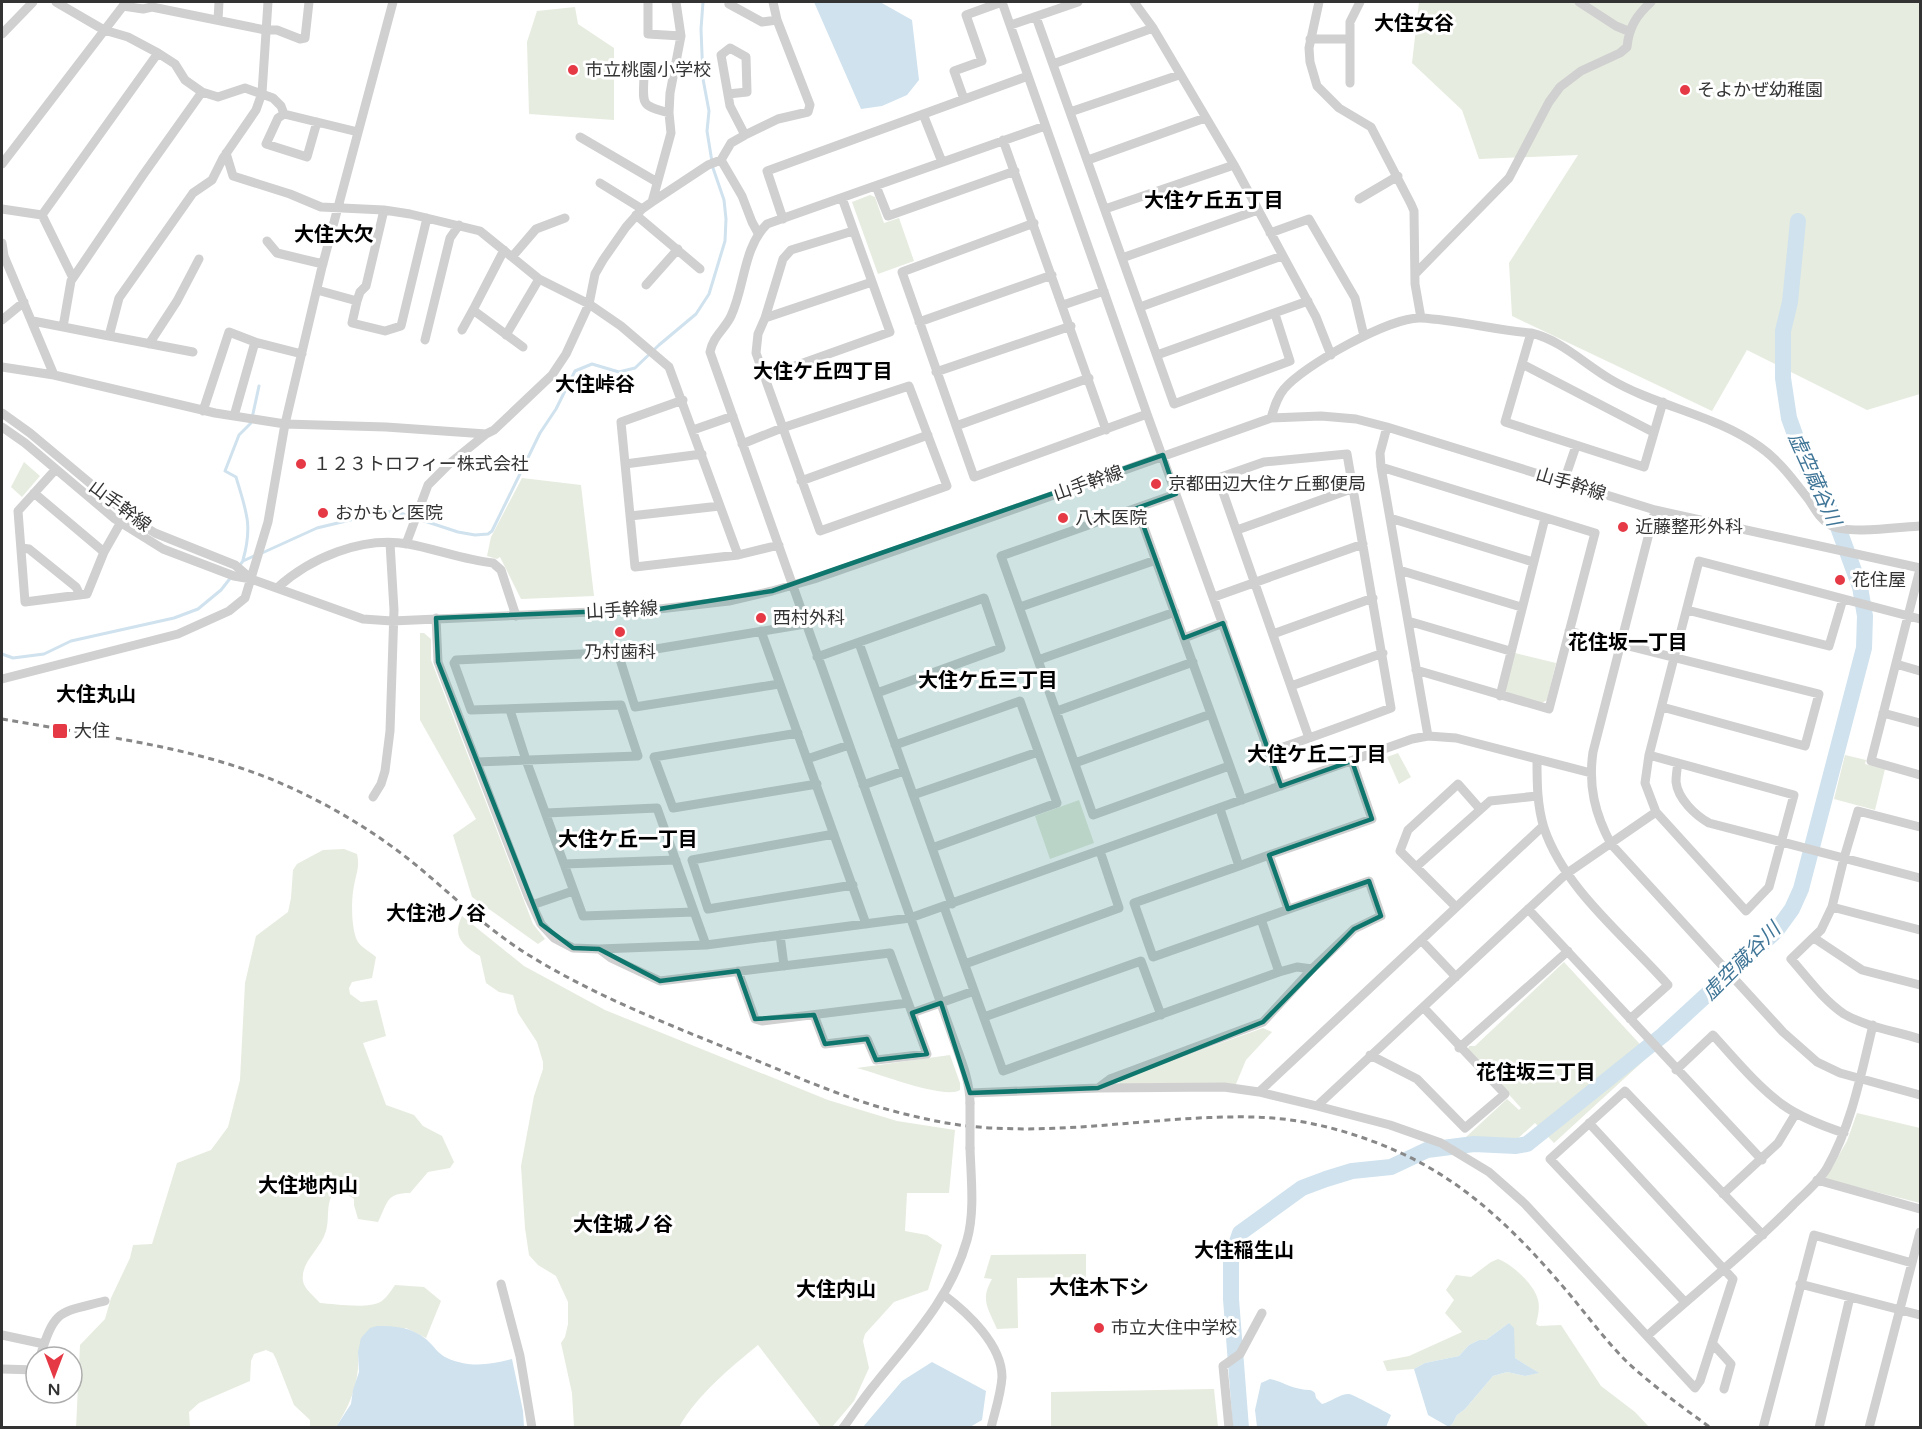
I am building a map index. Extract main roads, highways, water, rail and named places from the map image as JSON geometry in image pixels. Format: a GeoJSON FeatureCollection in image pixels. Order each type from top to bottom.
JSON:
{"type":"FeatureCollection","features":[{"type":"Feature","properties":{"kind":"water"},"geometry":{"type":"Polygon","coordinates":[[[814,2],[880,2],[912,20],[919,80],[907,95],[882,106],[861,109],[814,2]]]}},
{"type":"Feature","properties":{"kind":"water"},"geometry":{"type":"Polygon","coordinates":[[[1509,1323],[1514,1328],[1515,1358],[1539,1373],[1525,1376],[1507,1372],[1493,1376],[1449,1427],[1428,1415],[1414,1369],[1425,1363],[1459,1356],[1469,1345],[1479,1340],[1486,1340],[1509,1323]]]}},
{"type":"Feature","properties":{"kind":"water"},"geometry":{"type":"Polygon","coordinates":[[[396,1327],[415,1332],[426,1339],[444,1357],[463,1363],[488,1364],[512,1359],[524,1427],[336,1427],[351,1404],[359,1372],[358,1352],[361,1338],[370,1328],[396,1327]]]}},
{"type":"Feature","properties":{"kind":"water"},"geometry":{"type":"Polygon","coordinates":[[[932,1362],[986,1391],[982,1420],[970,1427],[863,1427],[902,1381],[932,1362]]]}},
{"type":"Feature","properties":{"kind":"water"},"geometry":{"type":"Polygon","coordinates":[[[1270,1379],[1312,1391],[1322,1404],[1349,1394],[1391,1415],[1386,1427],[1257,1427],[1255,1410],[1261,1383],[1270,1379]]]}},
{"type":"Feature","properties":{"kind":"waterway"},"geometry":{"type":"LineString","coordinates":[[262,553],[317,528],[394,511],[458,532],[475,535],[488,534],[492,531],[540,433],[556,409],[575,371],[592,364],[619,372],[635,368],[696,314],[709,294],[725,241],[726,219],[724,200],[713,168],[707,131],[709,111],[703,79],[701,29],[703,2]]}},
{"type":"Feature","properties":{"kind":"waterway","name":"虚空蔵谷川"},"geometry":{"type":"LineString","coordinates":[[1241,1428],[1231,1299],[1231,1259],[1240,1233],[1302,1188],[1326,1179],[1352,1171],[1391,1167],[1427,1150],[1474,1144],[1516,1146],[1527,1144],[1663,1035],[1776,931],[1792,909],[1801,889],[1864,648],[1865,616],[1860,587],[1835,519],[1808,471],[1789,418],[1783,378],[1783,331],[1790,302],[1798,221]]}},
{"type":"Feature","properties":{"kind":"waterway"},"geometry":{"type":"LineString","coordinates":[[243,560],[248,537],[247,518],[236,477],[225,471],[239,435],[251,423],[259,386]]}},
{"type":"Feature","properties":{"kind":"waterway"},"geometry":{"type":"LineString","coordinates":[[239,566],[243,561],[256,555]]}},
{"type":"Feature","properties":{"kind":"waterway"},"geometry":{"type":"LineString","coordinates":[[2,654],[13,658],[44,654],[71,641],[174,618],[198,609],[221,590],[232,576]]}},
{"type":"Feature","properties":{"kind":"railway"},"geometry":{"type":"LineString","coordinates":[[2,719],[116,738],[192,754],[229,764],[300,792],[379,837],[499,935],[552,969],[656,1019],[843,1095],[887,1109],[972,1127],[1027,1129],[1221,1117],[1273,1118],[1331,1128],[1386,1146],[1452,1182],[1495,1216],[1553,1275],[1627,1362],[1657,1388],[1711,1428]]}},
{"type":"Feature","properties":{"kind":"place","name":"市立桃園小学校"},"geometry":{"type":"Point","coordinates":[573,70]}},
{"type":"Feature","properties":{"kind":"place","name":"そよかぜ幼稚園"},"geometry":{"type":"Point","coordinates":[1685,90]}},
{"type":"Feature","properties":{"kind":"place","name":"１２３トロフィー株式会社"},"geometry":{"type":"Point","coordinates":[301,464]}},
{"type":"Feature","properties":{"kind":"place","name":"京都田辺大住ケ丘郵便局"},"geometry":{"type":"Point","coordinates":[1156,484]}},
{"type":"Feature","properties":{"kind":"place","name":"おかもと医院"},"geometry":{"type":"Point","coordinates":[323,513]}},
{"type":"Feature","properties":{"kind":"place","name":"八木医院"},"geometry":{"type":"Point","coordinates":[1063,518]}},
{"type":"Feature","properties":{"kind":"place","name":"近藤整形外科"},"geometry":{"type":"Point","coordinates":[1623,527]}},
{"type":"Feature","properties":{"kind":"place","name":"花住屋"},"geometry":{"type":"Point","coordinates":[1840,580]}},
{"type":"Feature","properties":{"kind":"place","name":"西村外科"},"geometry":{"type":"Point","coordinates":[761,618]}},
{"type":"Feature","properties":{"kind":"place","name":"乃村歯科"},"geometry":{"type":"Point","coordinates":[620,632]}},
{"type":"Feature","properties":{"kind":"place","name":"大住"},"geometry":{"type":"Point","coordinates":[60,731]}},
{"type":"Feature","properties":{"kind":"place","name":"市立大住中学校"},"geometry":{"type":"Point","coordinates":[1099,1328]}},
{"type":"Feature","properties":{"kind":"district","name":"大住女谷"},"geometry":{"type":"Point","coordinates":[1414,23]}},
{"type":"Feature","properties":{"kind":"district","name":"大住ケ丘五丁目"},"geometry":{"type":"Point","coordinates":[1214,200]}},
{"type":"Feature","properties":{"kind":"district","name":"大住大欠"},"geometry":{"type":"Point","coordinates":[334,234]}},
{"type":"Feature","properties":{"kind":"district","name":"大住ケ丘四丁目"},"geometry":{"type":"Point","coordinates":[823,371]}},
{"type":"Feature","properties":{"kind":"district","name":"大住峠谷"},"geometry":{"type":"Point","coordinates":[595,384]}},
{"type":"Feature","properties":{"kind":"district","name":"花住坂一丁目"},"geometry":{"type":"Point","coordinates":[1628,642]}},
{"type":"Feature","properties":{"kind":"district","name":"大住ケ丘三丁目"},"geometry":{"type":"Point","coordinates":[988,680]}},
{"type":"Feature","properties":{"kind":"district","name":"大住丸山"},"geometry":{"type":"Point","coordinates":[96,694]}},
{"type":"Feature","properties":{"kind":"district","name":"大住ケ丘二丁目"},"geometry":{"type":"Point","coordinates":[1317,754]}},
{"type":"Feature","properties":{"kind":"district","name":"大住ケ丘一丁目"},"geometry":{"type":"Point","coordinates":[628,839]}},
{"type":"Feature","properties":{"kind":"district","name":"大住池ノ谷"},"geometry":{"type":"Point","coordinates":[436,913]}},
{"type":"Feature","properties":{"kind":"district","name":"花住坂三丁目"},"geometry":{"type":"Point","coordinates":[1536,1072]}},
{"type":"Feature","properties":{"kind":"district","name":"大住地内山"},"geometry":{"type":"Point","coordinates":[308,1185]}},
{"type":"Feature","properties":{"kind":"district","name":"大住城ノ谷"},"geometry":{"type":"Point","coordinates":[623,1224]}},
{"type":"Feature","properties":{"kind":"district","name":"大住稲生山"},"geometry":{"type":"Point","coordinates":[1244,1250]}},
{"type":"Feature","properties":{"kind":"district","name":"大住木下シ"},"geometry":{"type":"Point","coordinates":[1099,1287]}},
{"type":"Feature","properties":{"kind":"district","name":"大住内山"},"geometry":{"type":"Point","coordinates":[836,1289]}}]}
